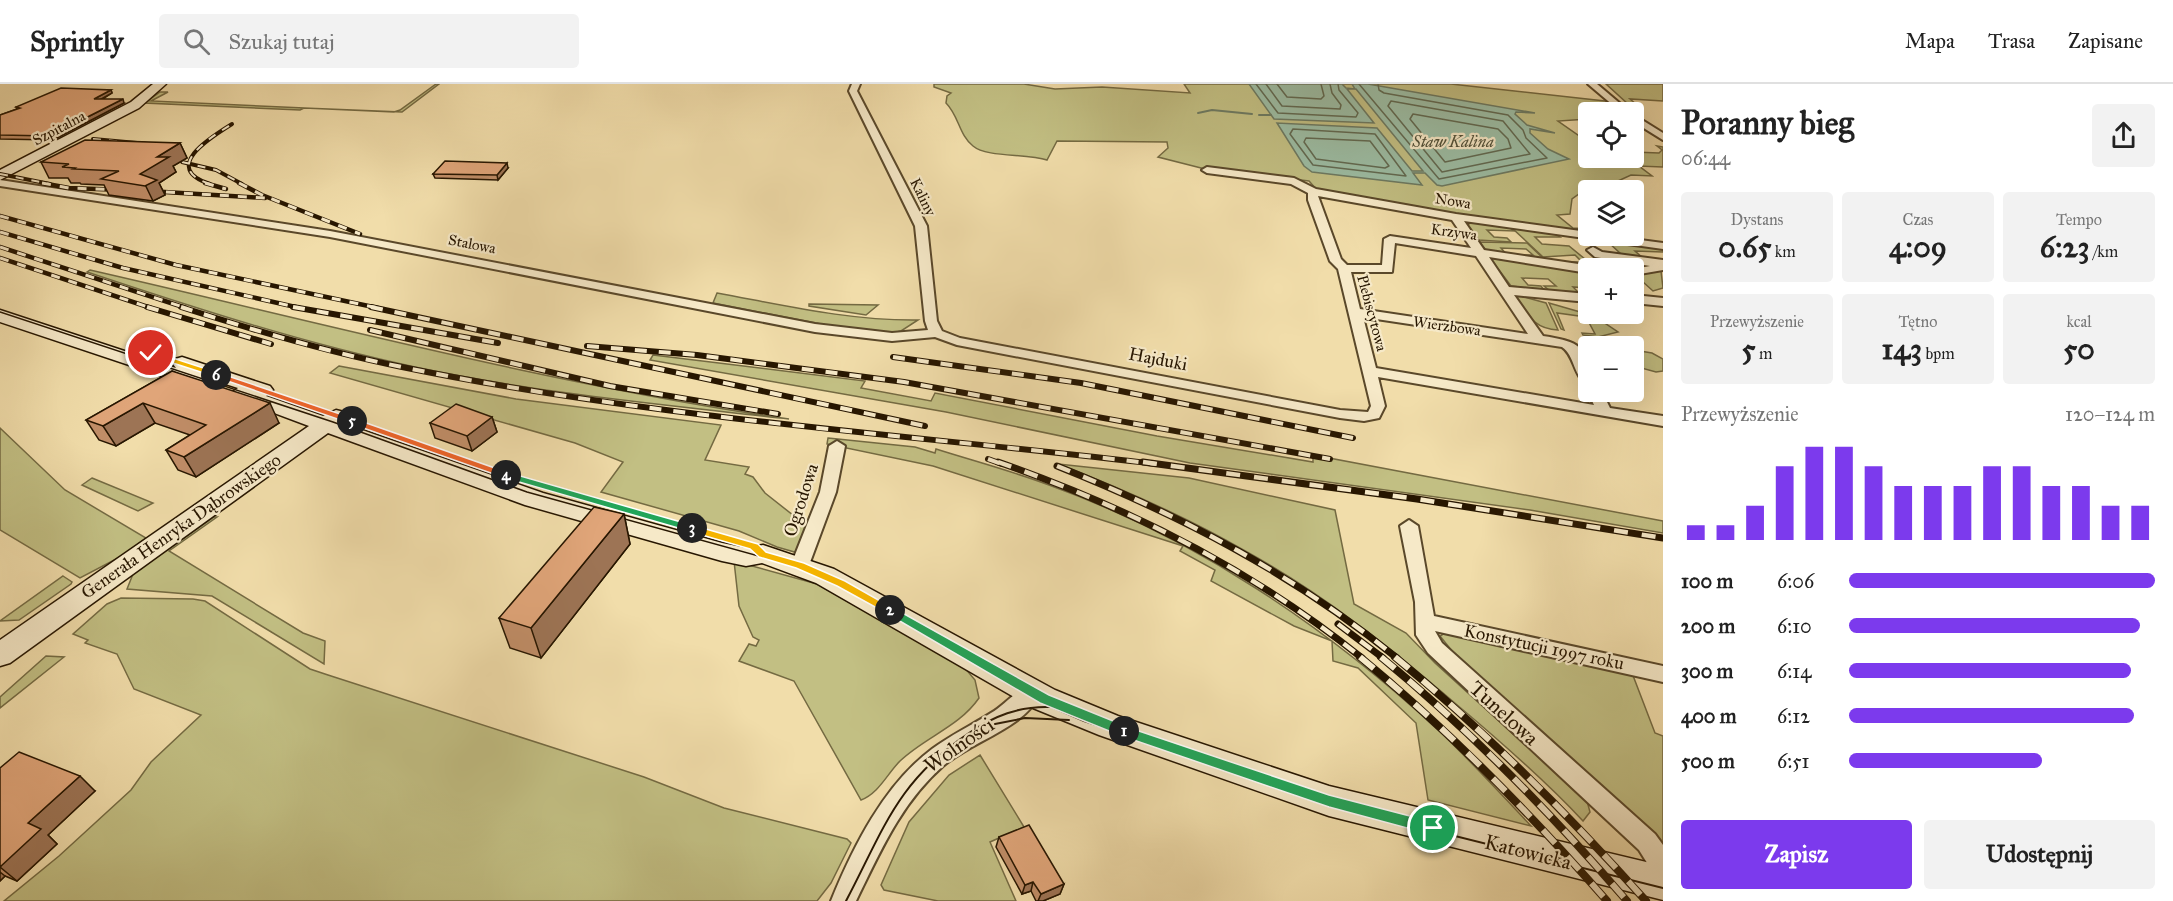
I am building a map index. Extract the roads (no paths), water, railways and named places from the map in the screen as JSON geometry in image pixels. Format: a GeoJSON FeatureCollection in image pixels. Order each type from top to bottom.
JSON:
{"type":"FeatureCollection","features":[{"type":"Feature","properties":{"kind":"street","name":"Szpitalna"},"geometry":{"type":"LineString","coordinates":[[0,177],[135,105],[160,84]]}},
{"type":"Feature","properties":{"kind":"street","name":"Kaliny"},"geometry":{"type":"LineString","coordinates":[[856,84],[853,92],[921,226],[931,321],[936,333]]}},
{"type":"Feature","properties":{"kind":"street"},"geometry":{"type":"LineString","coordinates":[[1592,84],[1614,102]]}},
{"type":"Feature","properties":{"kind":"street"},"geometry":{"type":"LineString","coordinates":[[1644,125],[1663,137]]}},
{"type":"Feature","properties":{"kind":"street"},"geometry":{"type":"LineString","coordinates":[[1207,170],[1294,181],[1313,192]]}},
{"type":"Feature","properties":{"kind":"street","name":"Stalowa"},"geometry":{"type":"LineString","coordinates":[[0,183],[330,234],[815,328],[892,337],[936,333]]}},
{"type":"Feature","properties":{"kind":"street","name":"Nowa"},"geometry":{"type":"LineString","coordinates":[[1313,192],[1456,217],[1578,234]]}},
{"type":"Feature","properties":{"kind":"street","name":"Plebiscytowa"},"geometry":{"type":"LineString","coordinates":[[1313,192],[1312,200],[1336,261],[1344,268],[1378,405],[1374,415]]}},
{"type":"Feature","properties":{"kind":"street"},"geometry":{"type":"LineString","coordinates":[[1456,217],[1539,339]]}},
{"type":"Feature","properties":{"kind":"street","name":"Krzywa"},"geometry":{"type":"LineString","coordinates":[[1344,268],[1388,269],[1390,239],[1578,267]]}},
{"type":"Feature","properties":{"kind":"street","name":"Nowa"},"geometry":{"type":"LineString","coordinates":[[1644,243],[1663,246]]}},
{"type":"Feature","properties":{"kind":"street"},"geometry":{"type":"LineString","coordinates":[[1593,250],[1599,255],[1663,265]]}},
{"type":"Feature","properties":{"kind":"street"},"geometry":{"type":"LineString","coordinates":[[1644,270],[1663,265]]}},
{"type":"Feature","properties":{"kind":"street"},"geometry":{"type":"LineString","coordinates":[[1506,290],[1578,297]]}},
{"type":"Feature","properties":{"kind":"street"},"geometry":{"type":"LineString","coordinates":[[1644,298],[1661,297]]}},
{"type":"Feature","properties":{"kind":"street","name":"Wierzbowa"},"geometry":{"type":"LineString","coordinates":[[1354,312],[1539,339],[1574,347],[1578,356]]}},
{"type":"Feature","properties":{"kind":"street","name":"Katowicka"},"geometry":{"type":"LineString","coordinates":[[43,324],[333,420],[537,492],[800,565],[856,591],[1060,707],[1110,726],[1329,801],[1663,884]]}},
{"type":"Feature","properties":{"kind":"street","name":"Hajduki"},"geometry":{"type":"LineString","coordinates":[[936,333],[957,341],[1340,414],[1364,417],[1374,415]]}},
{"type":"Feature","properties":{"kind":"street"},"geometry":{"type":"LineString","coordinates":[[1370,370],[1663,421]]}},
{"type":"Feature","properties":{"kind":"street"},"geometry":{"type":"LineString","coordinates":[[1600,402],[1604,410]]}},
{"type":"Feature","properties":{"kind":"street","name":"Generała Henryka Dąbrowskiego"},"geometry":{"type":"LineString","coordinates":[[0,655],[13,637],[69,604],[333,420]]}},
{"type":"Feature","properties":{"kind":"street","name":"Ogrodowa"},"geometry":{"type":"LineString","coordinates":[[800,565],[828,492],[837,446]]}},
{"type":"Feature","properties":{"kind":"street","name":"Tunelowa"},"geometry":{"type":"LineString","coordinates":[[1409,526],[1424,602],[1426,634],[1445,659],[1647,842],[1663,866]]}},
{"type":"Feature","properties":{"kind":"street","name":"Konstytucji 1997 roku"},"geometry":{"type":"LineString","coordinates":[[1424,621],[1663,674]]}},
{"type":"Feature","properties":{"kind":"street","name":"Generała Henryka Dąbrowskiego"},"geometry":{"type":"LineString","coordinates":[[0,670],[13,637]]}},
{"type":"Feature","properties":{"kind":"street","name":"Wolności"},"geometry":{"type":"LineString","coordinates":[[843,901],[893,802],[917,775],[952,746],[1023,703],[1032,692]]}},
{"type":"Feature","properties":{"kind":"water"},"geometry":{"type":"Polygon","coordinates":[[[1249,84],[1342,84],[1346,88],[1355,89],[1347,89],[1374,123],[1274,119],[1249,84]]]}},
{"type":"Feature","properties":{"kind":"water","name":"Staw Kalina"},"geometry":{"type":"Polygon","coordinates":[[[1352,84],[1368,84],[1535,113],[1516,112],[1515,114],[1527,125],[1555,133],[1530,129],[1530,133],[1548,149],[1569,159],[1442,186],[1437,185],[1425,173],[1413,173],[1422,185],[1312,172],[1304,166],[1277,123],[1377,128],[1412,171],[1423,171],[1352,84]]]}},
{"type":"Feature","properties":{"kind":"waterway"},"geometry":{"type":"LineString","coordinates":[[1198,113],[1212,110],[1252,114]]}},
{"type":"Feature","properties":{"kind":"waterway"},"geometry":{"type":"LineString","coordinates":[[1259,115],[1271,115]]}},
{"type":"Feature","properties":{"kind":"tram line"},"geometry":{"type":"LineString","coordinates":[[0,312],[333,422],[527,492],[798,567],[854,592],[968,658]]}},
{"type":"Feature","properties":{"kind":"tram line"},"geometry":{"type":"LineString","coordinates":[[966,657],[1052,707],[1084,721],[1367,814],[1663,888]]}},
{"type":"Feature","properties":{"kind":"tram line"},"geometry":{"type":"LineString","coordinates":[[846,901],[895,808],[908,788],[925,769],[969,733],[988,722],[1017,710],[1050,707]]}},
{"type":"Feature","properties":{"kind":"tram line"},"geometry":{"type":"LineString","coordinates":[[995,724],[1025,718],[1069,720]]}},
{"type":"Feature","properties":{"kind":"railway"},"geometry":{"type":"LineString","coordinates":[[189,164],[194,153],[203,144],[232,124]]}},
{"type":"Feature","properties":{"kind":"railway"},"geometry":{"type":"LineString","coordinates":[[93,139],[159,145]]}},
{"type":"Feature","properties":{"kind":"railway"},"geometry":{"type":"LineString","coordinates":[[182,162],[189,164]]}},
{"type":"Feature","properties":{"kind":"railway"},"geometry":{"type":"LineString","coordinates":[[189,164],[216,170],[242,184]]}},
{"type":"Feature","properties":{"kind":"railway"},"geometry":{"type":"LineString","coordinates":[[189,164],[189,170],[196,177],[210,184]]}},
{"type":"Feature","properties":{"kind":"railway"},"geometry":{"type":"LineString","coordinates":[[0,174],[50,184]]}},
{"type":"Feature","properties":{"kind":"railway"},"geometry":{"type":"LineString","coordinates":[[42,183],[69,188],[124,190]]}},
{"type":"Feature","properties":{"kind":"railway"},"geometry":{"type":"LineString","coordinates":[[205,183],[226,189]]}},
{"type":"Feature","properties":{"kind":"railway"},"geometry":{"type":"LineString","coordinates":[[239,183],[262,195],[360,234]]}},
{"type":"Feature","properties":{"kind":"railway"},"geometry":{"type":"LineString","coordinates":[[148,191],[265,198]]}},
{"type":"Feature","properties":{"kind":"railway"},"geometry":{"type":"LineString","coordinates":[[0,216],[176,265],[378,308]]}},
{"type":"Feature","properties":{"kind":"railway"},"geometry":{"type":"LineString","coordinates":[[0,232],[123,268],[300,308]]}},
{"type":"Feature","properties":{"kind":"railway"},"geometry":{"type":"LineString","coordinates":[[0,247],[186,308]]}},
{"type":"Feature","properties":{"kind":"railway"},"geometry":{"type":"LineString","coordinates":[[0,258],[151,308]]}},
{"type":"Feature","properties":{"kind":"railway"},"geometry":{"type":"LineString","coordinates":[[147,307],[271,344]]}},
{"type":"Feature","properties":{"kind":"railway"},"geometry":{"type":"LineString","coordinates":[[181,307],[346,355],[495,385],[683,412],[1156,464]]}},
{"type":"Feature","properties":{"kind":"railway"},"geometry":{"type":"LineString","coordinates":[[293,307],[498,343]]}},
{"type":"Feature","properties":{"kind":"railway"},"geometry":{"type":"LineString","coordinates":[[371,307],[925,426]]}},
{"type":"Feature","properties":{"kind":"railway"},"geometry":{"type":"LineString","coordinates":[[370,330],[610,386],[778,414]]}},
{"type":"Feature","properties":{"kind":"railway"},"geometry":{"type":"LineString","coordinates":[[587,346],[697,355],[904,382],[1330,459]]}},
{"type":"Feature","properties":{"kind":"railway"},"geometry":{"type":"LineString","coordinates":[[893,357],[1081,383],[1353,438]]}},
{"type":"Feature","properties":{"kind":"railway"},"geometry":{"type":"LineString","coordinates":[[988,459],[1002,464]]}},
{"type":"Feature","properties":{"kind":"railway"},"geometry":{"type":"LineString","coordinates":[[998,462],[1095,500],[1189,544],[1278,597],[1362,658]]}},
{"type":"Feature","properties":{"kind":"railway"},"geometry":{"type":"LineString","coordinates":[[1143,462],[1417,499],[1663,538]]}},
{"type":"Feature","properties":{"kind":"railway"},"geometry":{"type":"LineString","coordinates":[[1057,466],[1148,505],[1234,549],[1317,599],[1397,658]]}},
{"type":"Feature","properties":{"kind":"railway"},"geometry":{"type":"LineString","coordinates":[[1338,624],[1383,658]]}},
{"type":"Feature","properties":{"kind":"railway"},"geometry":{"type":"LineString","coordinates":[[1360,657],[1426,714],[1488,774],[1549,836],[1607,901]]}},
{"type":"Feature","properties":{"kind":"railway"},"geometry":{"type":"LineString","coordinates":[[1381,657],[1447,714],[1509,774],[1627,901]]}},
{"type":"Feature","properties":{"kind":"railway"},"geometry":{"type":"LineString","coordinates":[[1395,657],[1462,714],[1525,774],[1646,901]]}}]}
